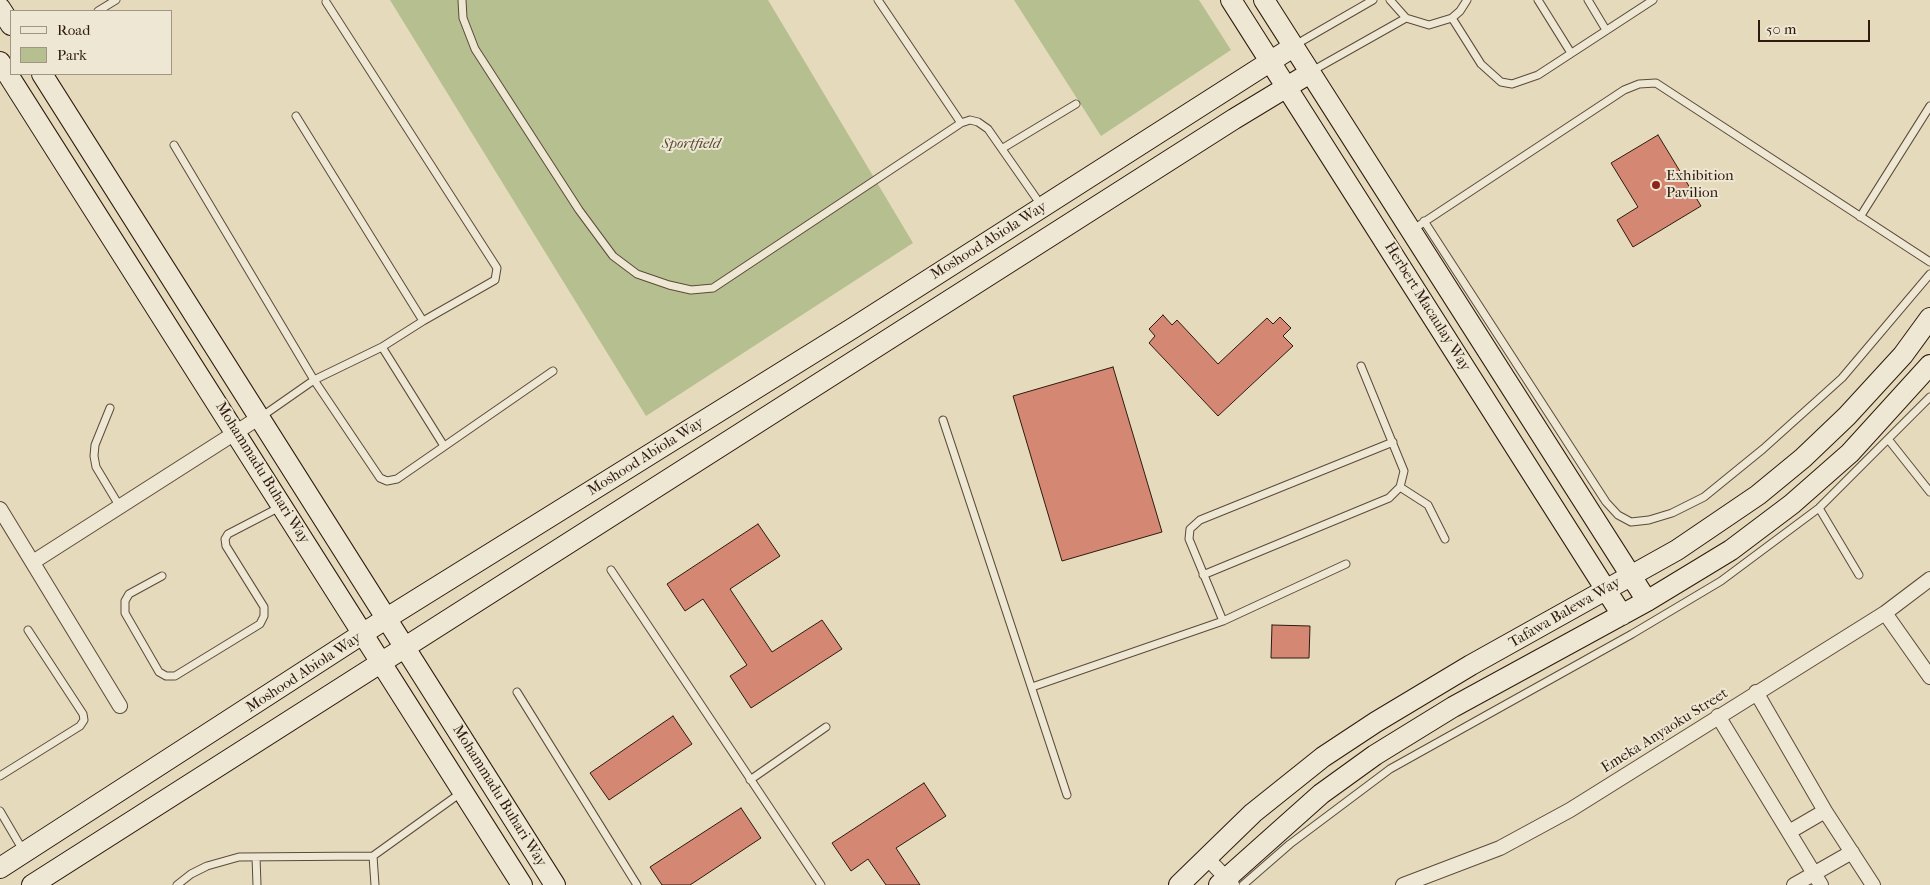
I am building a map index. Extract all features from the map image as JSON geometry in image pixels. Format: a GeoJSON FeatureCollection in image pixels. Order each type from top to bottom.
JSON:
{"type":"FeatureCollection","features":[{"type":"Feature","properties":{"kind":"main road","name":"Herbert Macaulay Way"},"geometry":{"type":"LineString","coordinates":[[1231,0],[1285,88],[1622,615]]}},
{"type":"Feature","properties":{"kind":"main road","name":"Herbert Macaulay Way"},"geometry":{"type":"LineString","coordinates":[[1264,0],[1310,73],[1417,226],[1647,601]]}},
{"type":"Feature","properties":{"kind":"main road"},"geometry":{"type":"LineString","coordinates":[[0,8],[10,23]]}},
{"type":"Feature","properties":{"kind":"main road","name":"Moshood Abiola Way"},"geometry":{"type":"LineString","coordinates":[[0,868],[387,618],[853,328],[1293,47]]}},
{"type":"Feature","properties":{"kind":"main road","name":"Mohammadu Buhari Way"},"geometry":{"type":"LineString","coordinates":[[0,62],[522,885]]}},
{"type":"Feature","properties":{"kind":"main road","name":"Moshood Abiola Way"},"geometry":{"type":"LineString","coordinates":[[32,885],[1310,73]]}},
{"type":"Feature","properties":{"kind":"main road","name":"Mohammadu Buhari Way"},"geometry":{"type":"LineString","coordinates":[[43,75],[555,885]]}},
{"type":"Feature","properties":{"kind":"main road","name":"Tafawa Balewa Way"},"geometry":{"type":"LineString","coordinates":[[1179,885],[1253,813],[1323,756],[1384,717],[1677,550],[1750,500],[1803,458],[1847,416],[1903,354],[1930,318]]}},
{"type":"Feature","properties":{"kind":"main road"},"geometry":{"type":"LineString","coordinates":[[853,328],[869,352]]}},
{"type":"Feature","properties":{"kind":"main road","name":"Tafawa Balewa Way"},"geometry":{"type":"LineString","coordinates":[[1230,883],[1321,794],[1375,755],[1454,706],[1647,601],[1731,550],[1792,504],[1850,453],[1930,365]]}},
{"type":"Feature","properties":{"kind":"street"},"geometry":{"type":"LineString","coordinates":[[33,562],[260,417]]}},
{"type":"Feature","properties":{"kind":"street"},"geometry":{"type":"LineString","coordinates":[[0,509],[120,706]]}},
{"type":"Feature","properties":{"kind":"street","name":"Emeka Anyaoku Street"},"geometry":{"type":"LineString","coordinates":[[1403,885],[1500,848],[1570,810],[1885,613],[1930,579]]}},
{"type":"Feature","properties":{"kind":"street"},"geometry":{"type":"LineString","coordinates":[[1885,613],[1930,677]]}},
{"type":"Feature","properties":{"kind":"street"},"geometry":{"type":"LineString","coordinates":[[1756,692],[1825,812],[1873,885]]}},
{"type":"Feature","properties":{"kind":"street"},"geometry":{"type":"LineString","coordinates":[[1718,716],[1817,879]]}},
{"type":"Feature","properties":{"kind":"street"},"geometry":{"type":"LineString","coordinates":[[1789,832],[1825,812]]}},
{"type":"Feature","properties":{"kind":"street"},"geometry":{"type":"LineString","coordinates":[[1794,885],[1817,879],[1852,852]]}},
{"type":"Feature","properties":{"kind":"street"},"geometry":{"type":"LineString","coordinates":[[1207,858],[1230,883]]}},
{"type":"Feature","properties":{"kind":"lane"},"geometry":{"type":"LineString","coordinates":[[100,10],[116,0]]}},
{"type":"Feature","properties":{"kind":"lane"},"geometry":{"type":"LineString","coordinates":[[462,0],[463,18],[475,48],[579,210],[613,256],[637,274],[691,290],[713,288],[961,123],[970,120],[978,122],[988,129],[1043,208]]}},
{"type":"Feature","properties":{"kind":"lane"},"geometry":{"type":"LineString","coordinates":[[878,0],[961,123]]}},
{"type":"Feature","properties":{"kind":"lane"},"geometry":{"type":"LineString","coordinates":[[1293,47],[1373,0]]}},
{"type":"Feature","properties":{"kind":"lane"},"geometry":{"type":"LineString","coordinates":[[1390,0],[1406,18],[1429,24],[1452,18],[1468,0]]}},
{"type":"Feature","properties":{"kind":"lane"},"geometry":{"type":"LineString","coordinates":[[1538,0],[1571,53]]}},
{"type":"Feature","properties":{"kind":"lane"},"geometry":{"type":"LineString","coordinates":[[1588,0],[1606,30]]}},
{"type":"Feature","properties":{"kind":"lane"},"geometry":{"type":"LineString","coordinates":[[1452,18],[1480,64],[1501,82],[1512,84],[1524,81],[1571,53],[1648,1]]}},
{"type":"Feature","properties":{"kind":"lane"},"geometry":{"type":"LineString","coordinates":[[260,417],[314,380],[382,347],[495,280],[497,268],[343,32],[326,2]]}},
{"type":"Feature","properties":{"kind":"lane"},"geometry":{"type":"LineString","coordinates":[[1310,73],[1406,18]]}},
{"type":"Feature","properties":{"kind":"lane"},"geometry":{"type":"LineString","coordinates":[[1930,262],[1656,84],[1639,84],[1624,90],[1417,226],[1606,502],[1618,515],[1631,522],[1649,520],[1672,513],[1704,497],[1762,449],[1842,378],[1930,274]]}},
{"type":"Feature","properties":{"kind":"lane"},"geometry":{"type":"LineString","coordinates":[[1003,148],[1076,104]]}},
{"type":"Feature","properties":{"kind":"lane"},"geometry":{"type":"LineString","coordinates":[[1860,217],[1930,106]]}},
{"type":"Feature","properties":{"kind":"lane"},"geometry":{"type":"LineString","coordinates":[[296,116],[423,321]]}},
{"type":"Feature","properties":{"kind":"lane"},"geometry":{"type":"LineString","coordinates":[[174,145],[314,380],[380,478],[387,480],[397,479],[553,371]]}},
{"type":"Feature","properties":{"kind":"lane"},"geometry":{"type":"LineString","coordinates":[[382,347],[444,446]]}},
{"type":"Feature","properties":{"kind":"lane"},"geometry":{"type":"LineString","coordinates":[[1203,575],[1389,498],[1400,487],[1404,471],[1361,366]]}},
{"type":"Feature","properties":{"kind":"lane"},"geometry":{"type":"LineString","coordinates":[[1230,883],[1290,844],[1390,769],[1632,634],[1713,586],[1819,508],[1930,397]]}},
{"type":"Feature","properties":{"kind":"lane"},"geometry":{"type":"LineString","coordinates":[[110,408],[95,445],[94,456],[96,467],[120,507]]}},
{"type":"Feature","properties":{"kind":"lane"},"geometry":{"type":"LineString","coordinates":[[943,420],[1067,795]]}},
{"type":"Feature","properties":{"kind":"lane"},"geometry":{"type":"LineString","coordinates":[[1888,439],[1930,492]]}},
{"type":"Feature","properties":{"kind":"lane"},"geometry":{"type":"LineString","coordinates":[[1223,621],[1189,539],[1190,529],[1200,520],[1393,442]]}},
{"type":"Feature","properties":{"kind":"lane"},"geometry":{"type":"LineString","coordinates":[[1400,487],[1428,505],[1445,539]]}},
{"type":"Feature","properties":{"kind":"lane"},"geometry":{"type":"LineString","coordinates":[[162,576],[129,594],[125,601],[125,613],[159,672],[166,676],[175,676],[260,624],[264,616],[264,606],[226,546],[225,539],[228,534],[282,506]]}},
{"type":"Feature","properties":{"kind":"lane"},"geometry":{"type":"LineString","coordinates":[[1819,508],[1859,575]]}},
{"type":"Feature","properties":{"kind":"lane"},"geometry":{"type":"LineString","coordinates":[[1032,687],[1223,621],[1346,564]]}},
{"type":"Feature","properties":{"kind":"lane"},"geometry":{"type":"LineString","coordinates":[[611,570],[821,885]]}},
{"type":"Feature","properties":{"kind":"lane"},"geometry":{"type":"LineString","coordinates":[[0,776],[80,726],[84,720],[83,714],[28,630]]}},
{"type":"Feature","properties":{"kind":"lane"},"geometry":{"type":"LineString","coordinates":[[517,692],[637,885]]}},
{"type":"Feature","properties":{"kind":"lane"},"geometry":{"type":"LineString","coordinates":[[750,780],[826,727]]}},
{"type":"Feature","properties":{"kind":"lane"},"geometry":{"type":"LineString","coordinates":[[177,885],[191,874],[207,866],[239,857],[374,856],[463,792]]}},
{"type":"Feature","properties":{"kind":"lane"},"geometry":{"type":"LineString","coordinates":[[0,811],[24,852]]}},
{"type":"Feature","properties":{"kind":"lane"},"geometry":{"type":"LineString","coordinates":[[374,856],[375,885]]}},
{"type":"Feature","properties":{"kind":"lane"},"geometry":{"type":"LineString","coordinates":[[256,857],[257,885]]}},
{"type":"Feature","properties":{"kind":"green space","name":"Sportfield"},"geometry":{"type":"Polygon","coordinates":[[[390,0],[768,0],[913,243],[646,416],[390,0]]]}},
{"type":"Feature","properties":{"kind":"green space"},"geometry":{"type":"Polygon","coordinates":[[[1014,0],[1199,0],[1231,50],[1101,136],[1014,0]]]}},
{"type":"Feature","properties":{"kind":"building","name":"Exhibition Pavilion"},"geometry":{"type":"Polygon","coordinates":[[[1658,135],[1701,206],[1633,247],[1617,220],[1638,207],[1611,163],[1658,135]]]}},
{"type":"Feature","properties":{"kind":"building"},"geometry":{"type":"Polygon","coordinates":[[[1163,315],[1172,325],[1177,320],[1218,364],[1267,318],[1273,324],[1280,317],[1291,328],[1283,336],[1293,346],[1218,416],[1149,343],[1155,336],[1149,329],[1163,315]]]}},
{"type":"Feature","properties":{"kind":"building"},"geometry":{"type":"Polygon","coordinates":[[[1113,367],[1162,532],[1062,561],[1013,396],[1113,367]]]}},
{"type":"Feature","properties":{"kind":"building"},"geometry":{"type":"Polygon","coordinates":[[[758,524],[780,556],[730,589],[772,652],[822,620],[842,649],[751,708],[730,676],[747,665],[703,599],[685,611],[667,584],[758,524]]]}},
{"type":"Feature","properties":{"kind":"building"},"geometry":{"type":"Polygon","coordinates":[[[1272,625],[1310,626],[1309,658],[1271,658],[1272,625]]]}},
{"type":"Feature","properties":{"kind":"building"},"geometry":{"type":"Polygon","coordinates":[[[673,716],[692,744],[609,800],[590,773],[673,716]]]}},
{"type":"Feature","properties":{"kind":"building"},"geometry":{"type":"Polygon","coordinates":[[[924,783],[946,816],[896,848],[920,885],[886,885],[868,859],[851,871],[832,843],[924,783]]]}},
{"type":"Feature","properties":{"kind":"building"},"geometry":{"type":"Polygon","coordinates":[[[741,808],[761,838],[690,885],[662,885],[650,867],[741,808]]]}},
{"type":"Feature","properties":{"kind":"place","name":"Exhibition Pavilion"},"geometry":{"type":"Point","coordinates":[1656,185]}}]}
